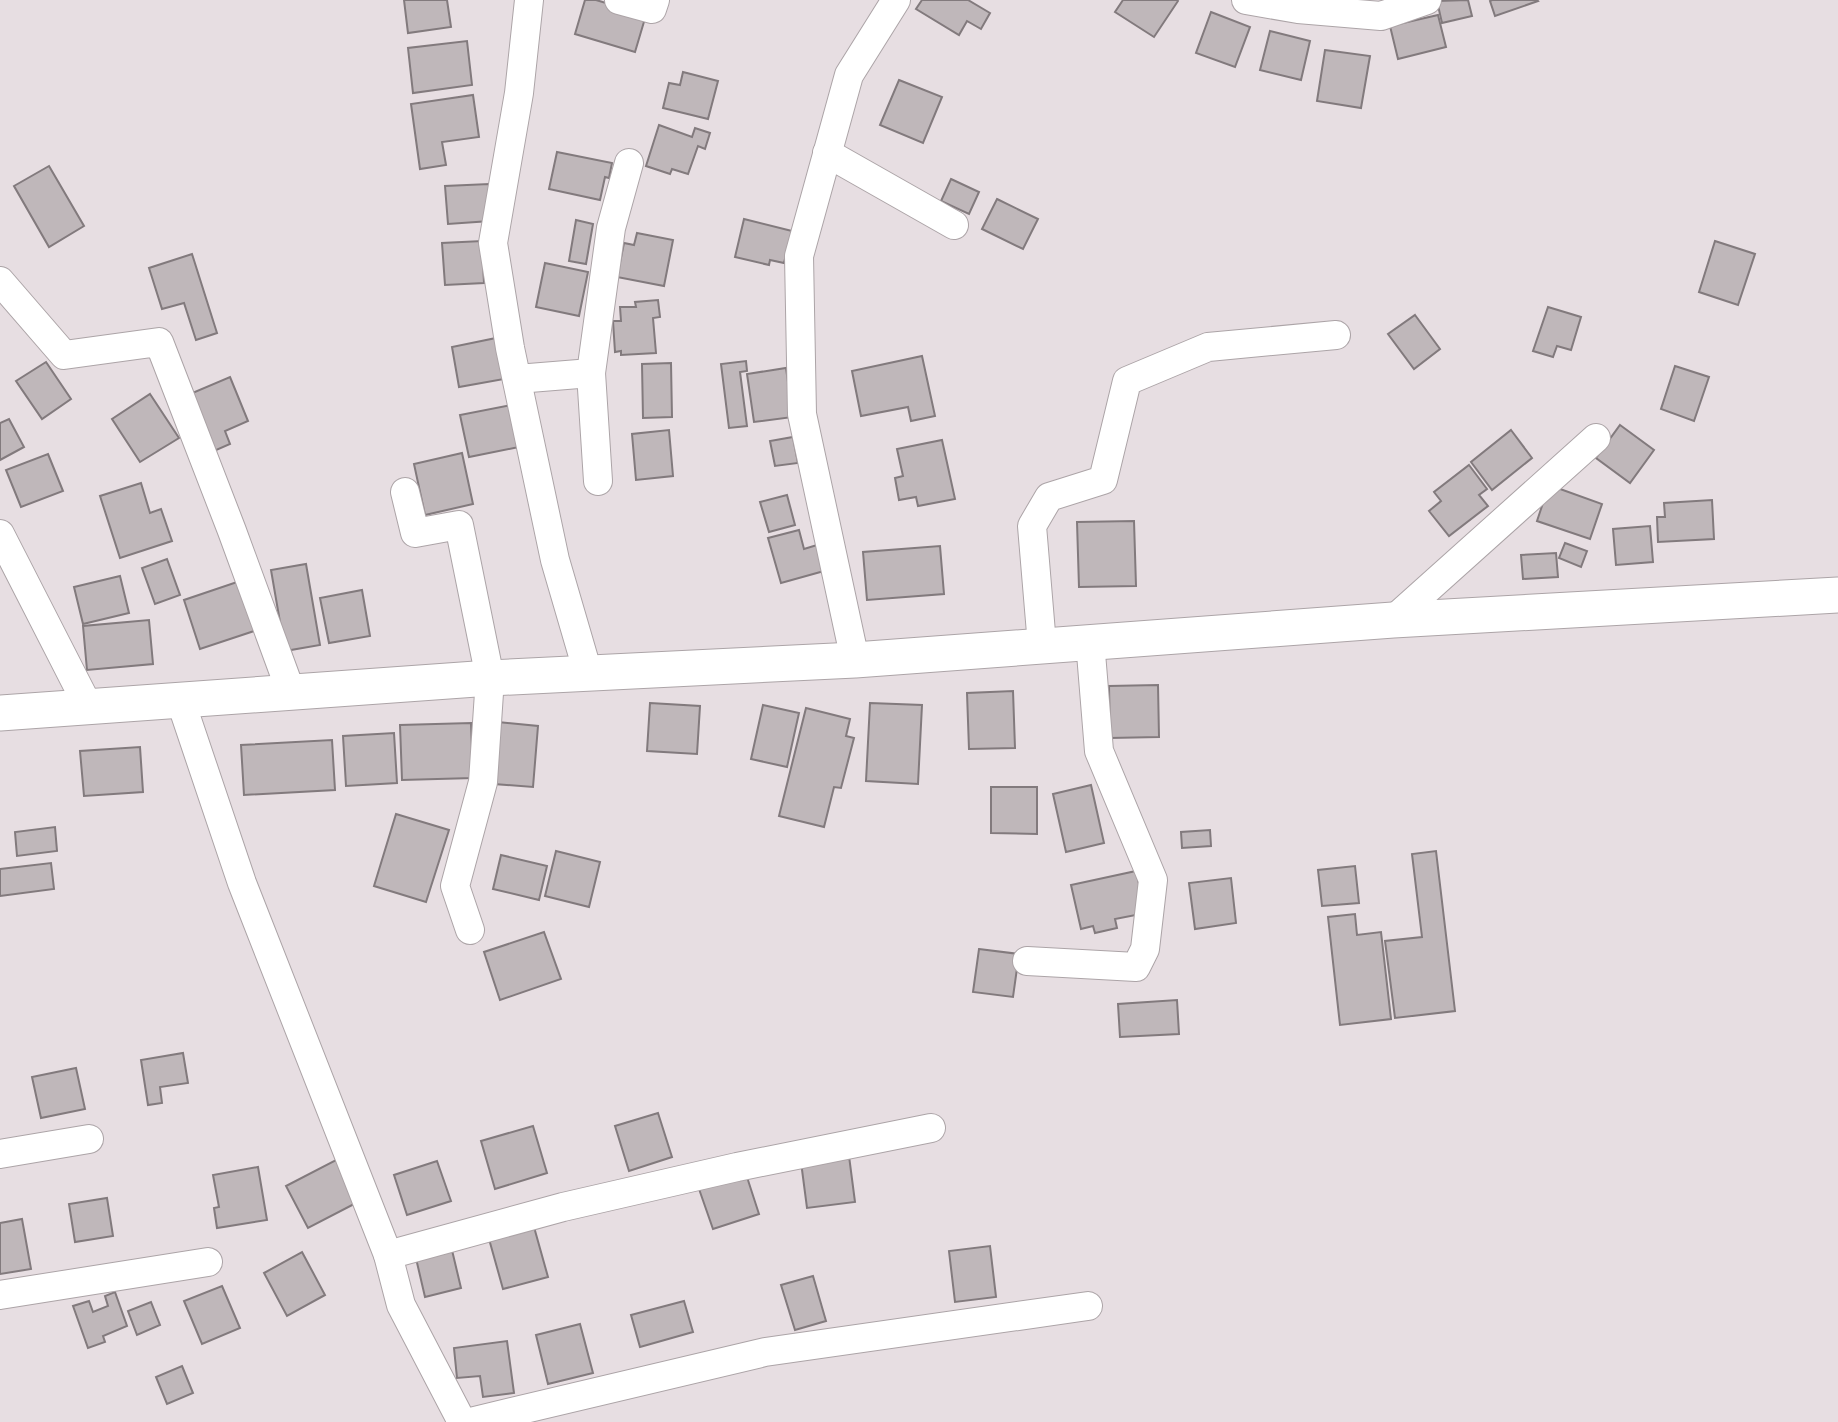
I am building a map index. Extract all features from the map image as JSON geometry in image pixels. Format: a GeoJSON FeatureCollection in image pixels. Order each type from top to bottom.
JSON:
{"type":"FeatureCollection","features":[{"type":"Feature","properties":{"kind":"street"},"geometry":{"type":"LineString","coordinates":[[529,0],[519,93],[494,243],[510,348],[555,561],[588,673]]}},
{"type":"Feature","properties":{"kind":"street"},"geometry":{"type":"LineString","coordinates":[[619,0],[652,9],[655,0]]}},
{"type":"Feature","properties":{"kind":"street"},"geometry":{"type":"LineString","coordinates":[[855,660],[802,414],[799,256],[849,75],[896,0]]}},
{"type":"Feature","properties":{"kind":"street"},"geometry":{"type":"LineString","coordinates":[[1246,0],[1298,9],[1381,16],[1427,0]]}},
{"type":"Feature","properties":{"kind":"street"},"geometry":{"type":"LineString","coordinates":[[828,153],[954,225]]}},
{"type":"Feature","properties":{"kind":"street"},"geometry":{"type":"LineString","coordinates":[[598,481],[591,373],[611,228],[629,163]]}},
{"type":"Feature","properties":{"kind":"street"},"geometry":{"type":"LineString","coordinates":[[0,281],[64,355],[159,342],[291,692]]}},
{"type":"Feature","properties":{"kind":"street"},"geometry":{"type":"LineString","coordinates":[[1042,645],[1032,526],[1049,497],[1103,480],[1127,381],[1208,346],[1336,335]]}},
{"type":"Feature","properties":{"kind":"street"},"geometry":{"type":"LineString","coordinates":[[517,379],[591,373]]}},
{"type":"Feature","properties":{"kind":"street"},"geometry":{"type":"LineString","coordinates":[[1393,620],[1596,439]]}},
{"type":"Feature","properties":{"kind":"street"},"geometry":{"type":"LineString","coordinates":[[405,492],[415,533],[459,525],[490,678],[483,782],[455,886],[470,930]]}},
{"type":"Feature","properties":{"kind":"street"},"geometry":{"type":"LineString","coordinates":[[0,534],[89,708]]}},
{"type":"Feature","properties":{"kind":"street"},"geometry":{"type":"LineString","coordinates":[[0,713],[490,678],[855,660],[1393,620],[1838,595]]}},
{"type":"Feature","properties":{"kind":"street"},"geometry":{"type":"LineString","coordinates":[[1027,961],[1136,967],[1145,949],[1153,880],[1099,751],[1090,641]]}},
{"type":"Feature","properties":{"kind":"street"},"geometry":{"type":"LineString","coordinates":[[181,702],[242,883],[388,1255],[401,1305],[462,1422]]}},
{"type":"Feature","properties":{"kind":"street"},"geometry":{"type":"LineString","coordinates":[[388,1255],[563,1207],[737,1167],[931,1128]]}},
{"type":"Feature","properties":{"kind":"street"},"geometry":{"type":"LineString","coordinates":[[0,1154],[89,1139]]}},
{"type":"Feature","properties":{"kind":"street"},"geometry":{"type":"LineString","coordinates":[[0,1295],[208,1262]]}},
{"type":"Feature","properties":{"kind":"street"},"geometry":{"type":"LineString","coordinates":[[470,1422],[765,1352],[1088,1306]]}},
{"type":"Feature","properties":{"kind":"building"},"geometry":{"type":"Polygon","coordinates":[[[404,0],[447,0],[451,27],[408,33],[404,0]]]}},
{"type":"Feature","properties":{"kind":"building"},"geometry":{"type":"Polygon","coordinates":[[[585,0],[596,0],[646,15],[635,52],[575,34],[585,0]]]}},
{"type":"Feature","properties":{"kind":"building"},"geometry":{"type":"Polygon","coordinates":[[[922,0],[968,0],[990,13],[981,29],[967,21],[959,35],[916,9],[922,0]]]}},
{"type":"Feature","properties":{"kind":"building"},"geometry":{"type":"Polygon","coordinates":[[[1123,0],[1178,1],[1154,37],[1115,12],[1123,0]]]}},
{"type":"Feature","properties":{"kind":"building"},"geometry":{"type":"Polygon","coordinates":[[[1468,0],[1472,16],[1442,23],[1437,1],[1468,0]]]}},
{"type":"Feature","properties":{"kind":"building"},"geometry":{"type":"Polygon","coordinates":[[[1490,1],[1538,1],[1495,16],[1490,1]]]}},
{"type":"Feature","properties":{"kind":"building"},"geometry":{"type":"Polygon","coordinates":[[[1211,12],[1250,27],[1235,67],[1196,53],[1211,12]]]}},
{"type":"Feature","properties":{"kind":"building"},"geometry":{"type":"Polygon","coordinates":[[[1438,15],[1446,47],[1398,59],[1390,26],[1438,15]]]}},
{"type":"Feature","properties":{"kind":"building"},"geometry":{"type":"Polygon","coordinates":[[[1270,31],[1310,41],[1301,80],[1260,70],[1270,31]]]}},
{"type":"Feature","properties":{"kind":"building"},"geometry":{"type":"Polygon","coordinates":[[[467,41],[472,85],[413,93],[408,48],[467,41]]]}},
{"type":"Feature","properties":{"kind":"building"},"geometry":{"type":"Polygon","coordinates":[[[1325,50],[1370,56],[1361,108],[1317,101],[1325,50]]]}},
{"type":"Feature","properties":{"kind":"building"},"geometry":{"type":"Polygon","coordinates":[[[683,72],[718,81],[708,119],[663,108],[669,83],[680,85],[683,72]]]}},
{"type":"Feature","properties":{"kind":"building"},"geometry":{"type":"Polygon","coordinates":[[[899,80],[942,97],[923,143],[880,125],[899,80]]]}},
{"type":"Feature","properties":{"kind":"building"},"geometry":{"type":"Polygon","coordinates":[[[473,95],[479,137],[442,142],[446,165],[420,169],[411,104],[473,95]]]}},
{"type":"Feature","properties":{"kind":"building"},"geometry":{"type":"Polygon","coordinates":[[[659,125],[692,137],[695,128],[710,133],[705,149],[698,146],[688,174],[672,169],[670,174],[646,166],[659,125]]]}},
{"type":"Feature","properties":{"kind":"building"},"geometry":{"type":"Polygon","coordinates":[[[557,152],[612,163],[609,178],[605,177],[600,200],[549,189],[557,152]]]}},
{"type":"Feature","properties":{"kind":"building"},"geometry":{"type":"Polygon","coordinates":[[[49,166],[84,226],[49,247],[14,186],[49,166]]]}},
{"type":"Feature","properties":{"kind":"building"},"geometry":{"type":"Polygon","coordinates":[[[951,179],[979,192],[969,214],[941,201],[951,179]]]}},
{"type":"Feature","properties":{"kind":"building"},"geometry":{"type":"Polygon","coordinates":[[[489,184],[490,221],[448,224],[445,186],[489,184]]]}},
{"type":"Feature","properties":{"kind":"building"},"geometry":{"type":"Polygon","coordinates":[[[997,199],[1038,219],[1023,249],[982,229],[997,199]]]}},
{"type":"Feature","properties":{"kind":"building"},"geometry":{"type":"Polygon","coordinates":[[[744,219],[792,231],[784,263],[770,260],[769,265],[735,257],[744,219]]]}},
{"type":"Feature","properties":{"kind":"building"},"geometry":{"type":"Polygon","coordinates":[[[576,220],[593,224],[586,264],[569,261],[576,220]]]}},
{"type":"Feature","properties":{"kind":"building"},"geometry":{"type":"Polygon","coordinates":[[[637,233],[673,240],[664,286],[617,277],[624,243],[634,245],[637,233]]]}},
{"type":"Feature","properties":{"kind":"building"},"geometry":{"type":"Polygon","coordinates":[[[482,241],[484,283],[445,285],[442,243],[482,241]]]}},
{"type":"Feature","properties":{"kind":"building"},"geometry":{"type":"Polygon","coordinates":[[[1715,241],[1755,254],[1738,305],[1699,292],[1715,241]]]}},
{"type":"Feature","properties":{"kind":"building"},"geometry":{"type":"Polygon","coordinates":[[[192,254],[217,333],[196,340],[184,303],[162,309],[149,268],[192,254]]]}},
{"type":"Feature","properties":{"kind":"building"},"geometry":{"type":"Polygon","coordinates":[[[545,263],[588,272],[579,316],[536,307],[545,263]]]}},
{"type":"Feature","properties":{"kind":"building"},"geometry":{"type":"Polygon","coordinates":[[[658,300],[660,317],[653,318],[656,353],[621,355],[621,351],[615,352],[613,321],[621,321],[620,307],[636,307],[635,302],[658,300]]]}},
{"type":"Feature","properties":{"kind":"building"},"geometry":{"type":"Polygon","coordinates":[[[1548,307],[1581,317],[1571,350],[1557,346],[1553,357],[1533,351],[1548,307]]]}},
{"type":"Feature","properties":{"kind":"building"},"geometry":{"type":"Polygon","coordinates":[[[1415,315],[1440,349],[1414,369],[1388,334],[1415,315]]]}},
{"type":"Feature","properties":{"kind":"building"},"geometry":{"type":"Polygon","coordinates":[[[496,338],[504,379],[459,387],[452,347],[496,338]]]}},
{"type":"Feature","properties":{"kind":"building"},"geometry":{"type":"Polygon","coordinates":[[[922,356],[935,416],[911,421],[908,407],[861,416],[852,371],[922,356]]]}},
{"type":"Feature","properties":{"kind":"building"},"geometry":{"type":"Polygon","coordinates":[[[746,361],[747,371],[740,372],[747,426],[729,428],[721,364],[746,361]]]}},
{"type":"Feature","properties":{"kind":"building"},"geometry":{"type":"Polygon","coordinates":[[[46,362],[71,399],[42,419],[16,381],[46,362]]]}},
{"type":"Feature","properties":{"kind":"building"},"geometry":{"type":"Polygon","coordinates":[[[671,363],[672,417],[643,418],[642,364],[671,363]]]}},
{"type":"Feature","properties":{"kind":"building"},"geometry":{"type":"Polygon","coordinates":[[[1675,366],[1709,377],[1694,421],[1661,409],[1675,366]]]}},
{"type":"Feature","properties":{"kind":"building"},"geometry":{"type":"Polygon","coordinates":[[[786,368],[793,417],[754,422],[747,374],[786,368]]]}},
{"type":"Feature","properties":{"kind":"building"},"geometry":{"type":"Polygon","coordinates":[[[230,377],[248,421],[225,431],[230,444],[214,451],[190,394],[230,377]]]}},
{"type":"Feature","properties":{"kind":"building"},"geometry":{"type":"Polygon","coordinates":[[[150,394],[179,438],[140,462],[112,419],[150,394]]]}},
{"type":"Feature","properties":{"kind":"building"},"geometry":{"type":"Polygon","coordinates":[[[511,405],[519,447],[469,457],[460,415],[511,405]]]}},
{"type":"Feature","properties":{"kind":"building"},"geometry":{"type":"Polygon","coordinates":[[[9,419],[24,447],[0,460],[0,423],[9,419]]]}},
{"type":"Feature","properties":{"kind":"building"},"geometry":{"type":"Polygon","coordinates":[[[1620,425],[1654,450],[1630,483],[1596,458],[1620,425]]]}},
{"type":"Feature","properties":{"kind":"building"},"geometry":{"type":"Polygon","coordinates":[[[669,430],[673,476],[636,480],[632,434],[669,430]]]}},
{"type":"Feature","properties":{"kind":"building"},"geometry":{"type":"Polygon","coordinates":[[[1511,430],[1532,458],[1492,490],[1471,462],[1511,430]]]}},
{"type":"Feature","properties":{"kind":"building"},"geometry":{"type":"Polygon","coordinates":[[[793,437],[798,463],[775,466],[770,441],[793,437]]]}},
{"type":"Feature","properties":{"kind":"building"},"geometry":{"type":"Polygon","coordinates":[[[942,440],[955,499],[918,506],[916,497],[899,500],[895,478],[903,476],[897,449],[942,440]]]}},
{"type":"Feature","properties":{"kind":"building"},"geometry":{"type":"Polygon","coordinates":[[[462,453],[473,504],[425,515],[414,464],[462,453]]]}},
{"type":"Feature","properties":{"kind":"building"},"geometry":{"type":"Polygon","coordinates":[[[48,454],[63,491],[21,507],[6,470],[48,454]]]}},
{"type":"Feature","properties":{"kind":"building"},"geometry":{"type":"Polygon","coordinates":[[[1469,465],[1487,489],[1479,495],[1488,506],[1449,536],[1429,511],[1441,501],[1434,492],[1469,465]]]}},
{"type":"Feature","properties":{"kind":"building"},"geometry":{"type":"Polygon","coordinates":[[[141,483],[150,513],[161,509],[172,541],[120,558],[100,496],[141,483]]]}},
{"type":"Feature","properties":{"kind":"building"},"geometry":{"type":"Polygon","coordinates":[[[1549,485],[1602,504],[1590,539],[1537,521],[1549,485]]]}},
{"type":"Feature","properties":{"kind":"building"},"geometry":{"type":"Polygon","coordinates":[[[787,495],[795,525],[769,532],[760,502],[787,495]]]}},
{"type":"Feature","properties":{"kind":"building"},"geometry":{"type":"Polygon","coordinates":[[[1712,500],[1714,539],[1658,542],[1657,517],[1665,517],[1664,503],[1712,500]]]}},
{"type":"Feature","properties":{"kind":"building"},"geometry":{"type":"Polygon","coordinates":[[[1134,521],[1136,586],[1079,587],[1077,522],[1134,521]]]}},
{"type":"Feature","properties":{"kind":"building"},"geometry":{"type":"Polygon","coordinates":[[[1650,526],[1653,562],[1616,565],[1613,529],[1650,526]]]}},
{"type":"Feature","properties":{"kind":"building"},"geometry":{"type":"Polygon","coordinates":[[[799,530],[804,549],[817,545],[824,571],[781,583],[768,538],[799,530]]]}},
{"type":"Feature","properties":{"kind":"building"},"geometry":{"type":"Polygon","coordinates":[[[1565,543],[1587,551],[1581,567],[1559,558],[1565,543]]]}},
{"type":"Feature","properties":{"kind":"building"},"geometry":{"type":"Polygon","coordinates":[[[940,546],[944,594],[867,600],[863,552],[940,546]]]}},
{"type":"Feature","properties":{"kind":"building"},"geometry":{"type":"Polygon","coordinates":[[[1556,553],[1558,577],[1523,579],[1521,555],[1556,553]]]}},
{"type":"Feature","properties":{"kind":"building"},"geometry":{"type":"Polygon","coordinates":[[[167,559],[180,595],[155,604],[142,568],[167,559]]]}},
{"type":"Feature","properties":{"kind":"building"},"geometry":{"type":"Polygon","coordinates":[[[306,564],[320,645],[285,651],[271,570],[306,564]]]}},
{"type":"Feature","properties":{"kind":"building"},"geometry":{"type":"Polygon","coordinates":[[[120,576],[129,613],[83,624],[74,587],[120,576]]]}},
{"type":"Feature","properties":{"kind":"building"},"geometry":{"type":"Polygon","coordinates":[[[240,581],[257,630],[200,649],[184,600],[240,581]]]}},
{"type":"Feature","properties":{"kind":"building"},"geometry":{"type":"Polygon","coordinates":[[[362,590],[370,636],[329,643],[320,598],[362,590]]]}},
{"type":"Feature","properties":{"kind":"building"},"geometry":{"type":"Polygon","coordinates":[[[149,620],[153,664],[87,670],[83,626],[149,620]]]}},
{"type":"Feature","properties":{"kind":"building"},"geometry":{"type":"Polygon","coordinates":[[[1158,685],[1159,737],[1110,738],[1109,686],[1158,685]]]}},
{"type":"Feature","properties":{"kind":"building"},"geometry":{"type":"Polygon","coordinates":[[[1013,691],[1015,748],[969,749],[967,693],[1013,691]]]}},
{"type":"Feature","properties":{"kind":"building"},"geometry":{"type":"Polygon","coordinates":[[[650,703],[700,706],[697,754],[647,751],[650,703]]]}},
{"type":"Feature","properties":{"kind":"building"},"geometry":{"type":"Polygon","coordinates":[[[870,703],[922,705],[918,784],[866,781],[870,703]]]}},
{"type":"Feature","properties":{"kind":"building"},"geometry":{"type":"Polygon","coordinates":[[[763,705],[799,713],[787,767],[751,759],[763,705]]]}},
{"type":"Feature","properties":{"kind":"building"},"geometry":{"type":"Polygon","coordinates":[[[806,708],[850,719],[846,736],[854,738],[841,788],[834,787],[824,827],[779,816],[806,708]]]}},
{"type":"Feature","properties":{"kind":"building"},"geometry":{"type":"Polygon","coordinates":[[[498,722],[538,726],[533,787],[494,784],[498,722]]]}},
{"type":"Feature","properties":{"kind":"building"},"geometry":{"type":"Polygon","coordinates":[[[471,723],[473,778],[402,780],[400,725],[471,723]]]}},
{"type":"Feature","properties":{"kind":"building"},"geometry":{"type":"Polygon","coordinates":[[[394,733],[397,783],[346,786],[343,736],[394,733]]]}},
{"type":"Feature","properties":{"kind":"building"},"geometry":{"type":"Polygon","coordinates":[[[332,740],[335,790],[244,795],[241,745],[332,740]]]}},
{"type":"Feature","properties":{"kind":"building"},"geometry":{"type":"Polygon","coordinates":[[[140,747],[143,792],[84,796],[80,751],[140,747]]]}},
{"type":"Feature","properties":{"kind":"building"},"geometry":{"type":"Polygon","coordinates":[[[1091,785],[1104,843],[1066,852],[1053,794],[1091,785]]]}},
{"type":"Feature","properties":{"kind":"building"},"geometry":{"type":"Polygon","coordinates":[[[991,787],[1037,787],[1037,834],[991,833],[991,787]]]}},
{"type":"Feature","properties":{"kind":"building"},"geometry":{"type":"Polygon","coordinates":[[[396,814],[449,830],[426,902],[374,886],[396,814]]]}},
{"type":"Feature","properties":{"kind":"building"},"geometry":{"type":"Polygon","coordinates":[[[55,827],[57,851],[17,856],[15,832],[55,827]]]}},
{"type":"Feature","properties":{"kind":"building"},"geometry":{"type":"Polygon","coordinates":[[[1210,830],[1211,846],[1182,848],[1181,832],[1210,830]]]}},
{"type":"Feature","properties":{"kind":"building"},"geometry":{"type":"Polygon","coordinates":[[[556,851],[600,862],[589,907],[545,896],[556,851]]]}},
{"type":"Feature","properties":{"kind":"building"},"geometry":{"type":"Polygon","coordinates":[[[1436,851],[1455,1011],[1395,1018],[1385,941],[1422,937],[1412,854],[1436,851]]]}},
{"type":"Feature","properties":{"kind":"building"},"geometry":{"type":"Polygon","coordinates":[[[501,855],[547,866],[539,900],[493,889],[501,855]]]}},
{"type":"Feature","properties":{"kind":"building"},"geometry":{"type":"Polygon","coordinates":[[[51,863],[54,889],[0,896],[0,869],[51,863]]]}},
{"type":"Feature","properties":{"kind":"building"},"geometry":{"type":"Polygon","coordinates":[[[1355,866],[1359,903],[1322,906],[1318,870],[1355,866]]]}},
{"type":"Feature","properties":{"kind":"building"},"geometry":{"type":"Polygon","coordinates":[[[1136,871],[1146,913],[1115,919],[1117,928],[1095,933],[1093,926],[1081,929],[1071,885],[1136,871]]]}},
{"type":"Feature","properties":{"kind":"building"},"geometry":{"type":"Polygon","coordinates":[[[1231,878],[1236,923],[1195,929],[1189,883],[1231,878]]]}},
{"type":"Feature","properties":{"kind":"building"},"geometry":{"type":"Polygon","coordinates":[[[1355,914],[1357,935],[1381,932],[1391,1019],[1340,1025],[1328,917],[1355,914]]]}},
{"type":"Feature","properties":{"kind":"building"},"geometry":{"type":"Polygon","coordinates":[[[544,932],[561,979],[500,1000],[484,952],[544,932]]]}},
{"type":"Feature","properties":{"kind":"building"},"geometry":{"type":"Polygon","coordinates":[[[979,949],[1019,954],[1013,997],[973,992],[979,949]]]}},
{"type":"Feature","properties":{"kind":"building"},"geometry":{"type":"Polygon","coordinates":[[[1177,1000],[1179,1034],[1120,1037],[1118,1004],[1177,1000]]]}},
{"type":"Feature","properties":{"kind":"building"},"geometry":{"type":"Polygon","coordinates":[[[183,1053],[188,1083],[160,1087],[162,1103],[148,1105],[141,1060],[183,1053]]]}},
{"type":"Feature","properties":{"kind":"building"},"geometry":{"type":"Polygon","coordinates":[[[76,1068],[85,1109],[41,1118],[32,1077],[76,1068]]]}},
{"type":"Feature","properties":{"kind":"building"},"geometry":{"type":"Polygon","coordinates":[[[658,1113],[672,1157],[629,1171],[615,1126],[658,1113]]]}},
{"type":"Feature","properties":{"kind":"building"},"geometry":{"type":"Polygon","coordinates":[[[533,1126],[547,1173],[495,1189],[481,1141],[533,1126]]]}},
{"type":"Feature","properties":{"kind":"building"},"geometry":{"type":"Polygon","coordinates":[[[849,1156],[855,1202],[807,1208],[801,1162],[849,1156]]]}},
{"type":"Feature","properties":{"kind":"building"},"geometry":{"type":"Polygon","coordinates":[[[336,1160],[358,1202],[308,1228],[286,1186],[336,1160]]]}},
{"type":"Feature","properties":{"kind":"building"},"geometry":{"type":"Polygon","coordinates":[[[437,1161],[451,1201],[407,1215],[394,1175],[437,1161]]]}},
{"type":"Feature","properties":{"kind":"building"},"geometry":{"type":"Polygon","coordinates":[[[258,1167],[267,1220],[217,1228],[214,1208],[219,1207],[213,1175],[258,1167]]]}},
{"type":"Feature","properties":{"kind":"building"},"geometry":{"type":"Polygon","coordinates":[[[746,1174],[759,1214],[713,1229],[699,1189],[746,1174]]]}},
{"type":"Feature","properties":{"kind":"building"},"geometry":{"type":"Polygon","coordinates":[[[107,1198],[113,1236],[75,1242],[69,1204],[107,1198]]]}},
{"type":"Feature","properties":{"kind":"building"},"geometry":{"type":"Polygon","coordinates":[[[22,1219],[31,1269],[0,1274],[0,1223],[22,1219]]]}},
{"type":"Feature","properties":{"kind":"building"},"geometry":{"type":"Polygon","coordinates":[[[534,1227],[548,1277],[503,1289],[489,1239],[534,1227]]]}},
{"type":"Feature","properties":{"kind":"building"},"geometry":{"type":"Polygon","coordinates":[[[451,1246],[461,1288],[425,1297],[415,1254],[451,1246]]]}},
{"type":"Feature","properties":{"kind":"building"},"geometry":{"type":"Polygon","coordinates":[[[990,1246],[996,1297],[955,1302],[949,1251],[990,1246]]]}},
{"type":"Feature","properties":{"kind":"building"},"geometry":{"type":"Polygon","coordinates":[[[302,1252],[325,1295],[287,1316],[264,1273],[302,1252]]]}},
{"type":"Feature","properties":{"kind":"building"},"geometry":{"type":"Polygon","coordinates":[[[813,1276],[826,1321],[795,1330],[781,1285],[813,1276]]]}},
{"type":"Feature","properties":{"kind":"building"},"geometry":{"type":"Polygon","coordinates":[[[222,1286],[240,1328],[202,1344],[184,1301],[222,1286]]]}},
{"type":"Feature","properties":{"kind":"building"},"geometry":{"type":"Polygon","coordinates":[[[115,1292],[127,1326],[103,1336],[105,1342],[88,1348],[73,1306],[89,1301],[93,1312],[108,1306],[105,1296],[115,1292]]]}},
{"type":"Feature","properties":{"kind":"building"},"geometry":{"type":"Polygon","coordinates":[[[684,1301],[693,1332],[640,1347],[631,1315],[684,1301]]]}},
{"type":"Feature","properties":{"kind":"building"},"geometry":{"type":"Polygon","coordinates":[[[151,1302],[160,1325],[137,1335],[128,1311],[151,1302]]]}},
{"type":"Feature","properties":{"kind":"building"},"geometry":{"type":"Polygon","coordinates":[[[580,1324],[593,1373],[548,1384],[536,1335],[580,1324]]]}},
{"type":"Feature","properties":{"kind":"building"},"geometry":{"type":"Polygon","coordinates":[[[507,1341],[514,1393],[483,1397],[480,1376],[457,1378],[454,1348],[507,1341]]]}},
{"type":"Feature","properties":{"kind":"building"},"geometry":{"type":"Polygon","coordinates":[[[182,1366],[193,1393],[167,1404],[156,1377],[182,1366]]]}}]}
